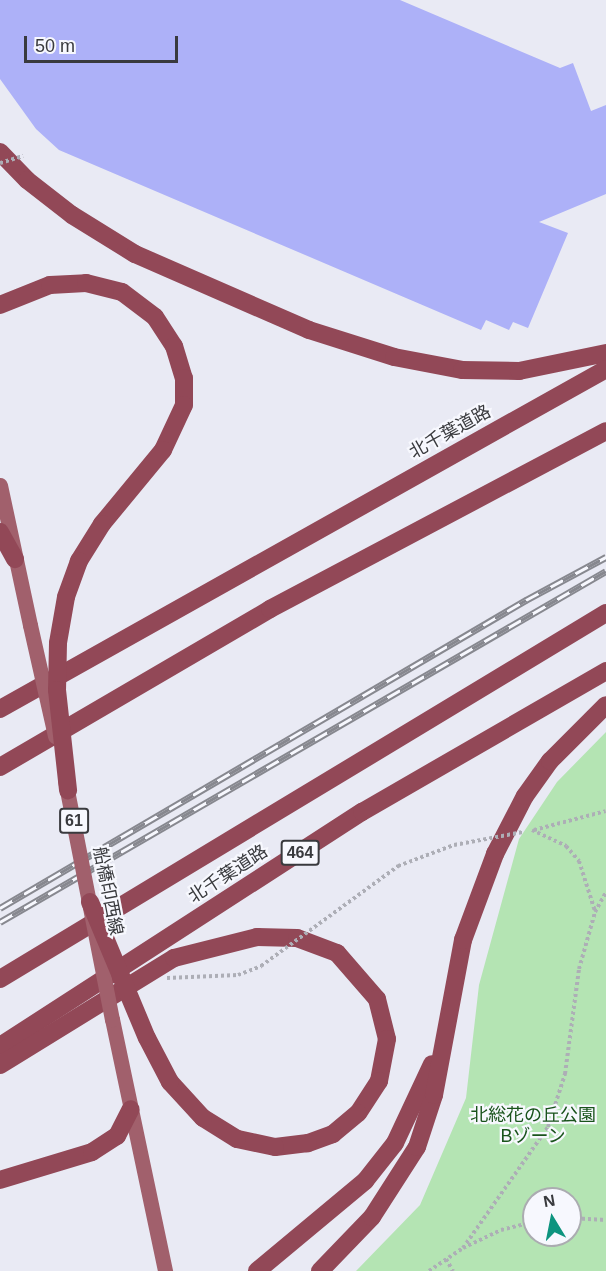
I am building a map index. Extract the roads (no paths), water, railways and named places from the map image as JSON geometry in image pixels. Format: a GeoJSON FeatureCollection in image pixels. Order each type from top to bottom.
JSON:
{"type":"FeatureCollection","features":[{"type":"Feature","properties":{"kind":"highway"},"geometry":{"type":"LineString","coordinates":[[8,150],[27,180],[72,215],[135,254],[309,330],[394,357],[462,370],[519,371],[606,353]]}},
{"type":"Feature","properties":{"kind":"highway"},"geometry":{"type":"LineString","coordinates":[[0,305],[50,285],[86,283],[122,292],[155,317],[174,346],[184,378],[184,405],[163,450],[102,524],[79,561],[66,597],[58,643],[57,690],[68,790]]}},
{"type":"Feature","properties":{"kind":"highway","name":"北千葉道路"},"geometry":{"type":"LineString","coordinates":[[0,709],[606,369]]}},
{"type":"Feature","properties":{"kind":"highway"},"geometry":{"type":"LineString","coordinates":[[0,767],[270,609],[606,431]]}},
{"type":"Feature","properties":{"kind":"highway"},"geometry":{"type":"LineString","coordinates":[[0,532],[15,559]]}},
{"type":"Feature","properties":{"kind":"highway"},"geometry":{"type":"LineString","coordinates":[[0,696],[177,598],[251,567]]}},
{"type":"Feature","properties":{"kind":"highway","name":"北千葉道路"},"geometry":{"type":"LineString","coordinates":[[0,979],[606,613]]}},
{"type":"Feature","properties":{"kind":"highway","name":"北千葉道路"},"geometry":{"type":"LineString","coordinates":[[0,1046],[362,812],[606,671]]}},
{"type":"Feature","properties":{"kind":"highway"},"geometry":{"type":"LineString","coordinates":[[257,1271],[365,1181],[395,1143],[433,1063],[476,896],[525,795],[550,761],[606,705]]}},
{"type":"Feature","properties":{"kind":"highway"},"geometry":{"type":"LineString","coordinates":[[0,1065],[174,958],[224,942],[257,937],[297,938],[337,953],[378,999],[387,1039],[379,1081],[358,1113],[333,1134],[308,1143],[275,1147],[237,1139],[203,1118],[170,1082],[147,1038],[90,902]]}},
{"type":"Feature","properties":{"kind":"highway"},"geometry":{"type":"LineString","coordinates":[[320,1271],[372,1217],[417,1147],[434,1095],[448,1008]]}},
{"type":"Feature","properties":{"kind":"highway"},"geometry":{"type":"LineString","coordinates":[[0,1179],[92,1152],[117,1136],[131,1109]]}},
{"type":"Feature","properties":{"kind":"main road","name":"船橋印西線"},"geometry":{"type":"LineString","coordinates":[[0,485],[68,790],[112,1019],[165,1271]]}},
{"type":"Feature","properties":{"kind":"railway"},"geometry":{"type":"LineString","coordinates":[[0,908],[526,600],[606,557]]}},
{"type":"Feature","properties":{"kind":"railway"},"geometry":{"type":"LineString","coordinates":[[0,922],[606,571]]}},
{"type":"Feature","properties":{"kind":"park label","name":"北総花の丘公園 Bゾーン"},"geometry":{"type":"Point","coordinates":[533,1126]}}]}
